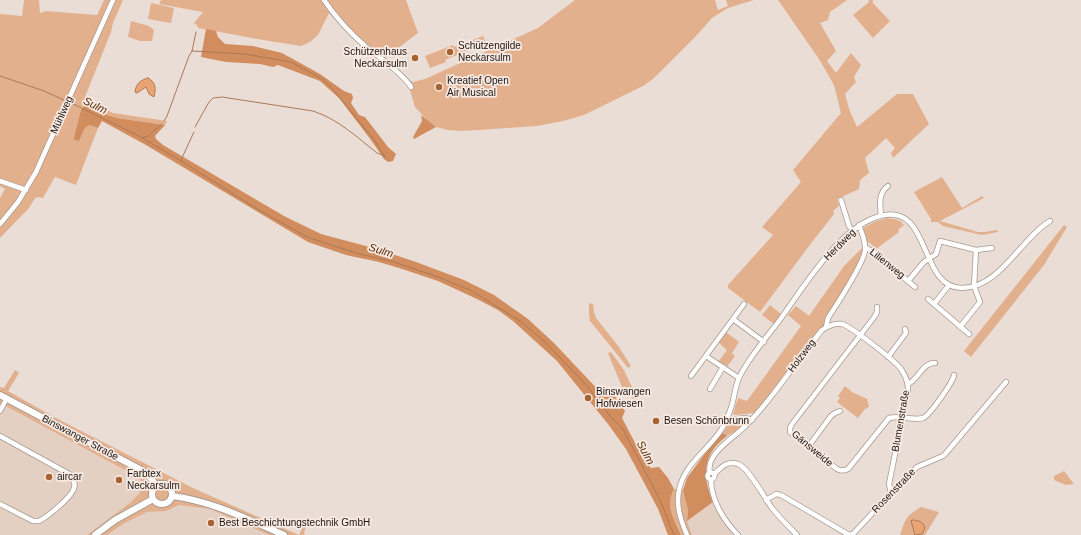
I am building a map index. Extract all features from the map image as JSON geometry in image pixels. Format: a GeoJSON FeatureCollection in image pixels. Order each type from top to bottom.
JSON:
{"type":"FeatureCollection","features":[{"type":"Feature","properties":{"kind":"main road","name":"Binswanger Straße"},"geometry":{"type":"LineString","coordinates":[[0,395],[143,471],[156,485]]}},
{"type":"Feature","properties":{"kind":"main road"},"geometry":{"type":"LineString","coordinates":[[161,484],[168,486],[171,490],[172,496],[165,504],[159,504],[152,499],[152,490],[156,485],[161,484]]}},
{"type":"Feature","properties":{"kind":"main road"},"geometry":{"type":"LineString","coordinates":[[172,496],[203,502],[224,509],[284,535]]}},
{"type":"Feature","properties":{"kind":"main road"},"geometry":{"type":"LineString","coordinates":[[95,535],[115,520],[152,499]]}},
{"type":"Feature","properties":{"kind":"street","name":"Mühlweg"},"geometry":{"type":"LineString","coordinates":[[0,224],[26,190],[46,153],[113,0]]}},
{"type":"Feature","properties":{"kind":"street"},"geometry":{"type":"LineString","coordinates":[[324,0],[332,14],[351,34],[398,73],[409,83],[411,87]]}},
{"type":"Feature","properties":{"kind":"street"},"geometry":{"type":"LineString","coordinates":[[0,181],[26,190]]}},
{"type":"Feature","properties":{"kind":"street"},"geometry":{"type":"LineString","coordinates":[[881,216],[882,191],[888,186]]}},
{"type":"Feature","properties":{"kind":"street"},"geometry":{"type":"LineString","coordinates":[[841,200],[849,226],[852,230]]}},
{"type":"Feature","properties":{"kind":"street","name":"Herdweg"},"geometry":{"type":"LineString","coordinates":[[687,535],[678,509],[680,486],[690,466],[716,437],[726,420],[739,378],[824,259],[852,230],[859,225],[887,214],[898,216],[908,221],[918,233],[937,274],[949,285]]}},
{"type":"Feature","properties":{"kind":"street"},"geometry":{"type":"LineString","coordinates":[[934,304],[949,285],[960,288],[974,286],[998,272],[1033,234],[1050,221]]}},
{"type":"Feature","properties":{"kind":"street"},"geometry":{"type":"LineString","coordinates":[[859,225],[866,248]]}},
{"type":"Feature","properties":{"kind":"street","name":"Lilienweg"},"geometry":{"type":"LineString","coordinates":[[908,281],[929,258],[936,254],[940,241],[976,250]]}},
{"type":"Feature","properties":{"kind":"street","name":"Lilienweg"},"geometry":{"type":"LineString","coordinates":[[866,248],[874,252],[915,286]]}},
{"type":"Feature","properties":{"kind":"street","name":"Holzweg"},"geometry":{"type":"LineString","coordinates":[[738,535],[723,516],[718,506],[711,488],[711,480],[707,477],[712,474],[710,464],[715,455],[724,445],[752,420],[822,330],[826,327],[828,318],[858,267],[866,248]]}},
{"type":"Feature","properties":{"kind":"street"},"geometry":{"type":"LineString","coordinates":[[960,327],[980,302],[974,286],[976,250],[992,248]]}},
{"type":"Feature","properties":{"kind":"street"},"geometry":{"type":"LineString","coordinates":[[928,299],[969,334]]}},
{"type":"Feature","properties":{"kind":"street"},"geometry":{"type":"LineString","coordinates":[[691,376],[744,304]]}},
{"type":"Feature","properties":{"kind":"street"},"geometry":{"type":"LineString","coordinates":[[860,336],[877,312],[877,308]]}},
{"type":"Feature","properties":{"kind":"street"},"geometry":{"type":"LineString","coordinates":[[733,319],[764,342]]}},
{"type":"Feature","properties":{"kind":"street","name":"Blumenstraße"},"geometry":{"type":"LineString","coordinates":[[826,327],[841,324],[846,326],[900,367],[908,384],[889,484],[891,493]]}},
{"type":"Feature","properties":{"kind":"street"},"geometry":{"type":"LineString","coordinates":[[888,357],[906,333],[905,329]]}},
{"type":"Feature","properties":{"kind":"street","name":"Gänsweide"},"geometry":{"type":"LineString","coordinates":[[860,336],[790,428],[790,432],[837,469],[842,471],[848,469],[886,420],[894,417],[902,417]]}},
{"type":"Feature","properties":{"kind":"street"},"geometry":{"type":"LineString","coordinates":[[706,356],[739,378]]}},
{"type":"Feature","properties":{"kind":"street"},"geometry":{"type":"LineString","coordinates":[[908,384],[914,381],[928,364],[932,362],[934,363]]}},
{"type":"Feature","properties":{"kind":"street"},"geometry":{"type":"LineString","coordinates":[[710,389],[723,367]]}},
{"type":"Feature","properties":{"kind":"street"},"geometry":{"type":"LineString","coordinates":[[902,417],[919,418],[926,416],[950,385],[954,375]]}},
{"type":"Feature","properties":{"kind":"street","name":"Rosenstraße"},"geometry":{"type":"LineString","coordinates":[[766,500],[776,494],[781,495],[851,535],[917,467],[946,454],[1006,382]]}},
{"type":"Feature","properties":{"kind":"street"},"geometry":{"type":"LineString","coordinates":[[0,411],[7,398]]}},
{"type":"Feature","properties":{"kind":"street"},"geometry":{"type":"LineString","coordinates":[[808,447],[832,416],[840,411]]}},
{"type":"Feature","properties":{"kind":"street"},"geometry":{"type":"LineString","coordinates":[[726,420],[746,418],[752,420]]}},
{"type":"Feature","properties":{"kind":"street"},"geometry":{"type":"LineString","coordinates":[[0,436],[69,474],[73,478],[75,487],[71,495],[38,521],[33,521],[0,504]]}},
{"type":"Feature","properties":{"kind":"street"},"geometry":{"type":"LineString","coordinates":[[712,474],[723,465],[732,463],[740,464],[749,473],[766,500],[797,535]]}},
{"type":"Feature","properties":{"kind":"shaded area"},"geometry":{"type":"Polygon","coordinates":[[[24,0],[39,0],[40,13],[46,11],[97,15],[104,0],[123,0],[85,99],[113,113],[167,121],[165,125],[117,118],[107,115],[89,104],[85,105],[81,110],[74,140],[79,141],[85,128],[89,125],[98,128],[76,185],[55,177],[43,198],[35,198],[29,208],[0,238],[0,198],[5,189],[0,186],[0,14],[22,16],[24,0]]]}},
{"type":"Feature","properties":{"kind":"shaded area"},"geometry":{"type":"Polygon","coordinates":[[[161,0],[406,0],[418,33],[385,58],[413,82],[425,79],[538,28],[575,0],[715,0],[718,10],[728,6],[726,0],[754,0],[728,8],[712,18],[654,78],[643,86],[584,115],[537,126],[462,131],[436,127],[429,122],[415,107],[409,87],[402,79],[354,38],[329,13],[318,35],[310,42],[301,46],[198,28],[194,23],[203,12],[159,4],[161,0]]]}},
{"type":"Feature","properties":{"kind":"shaded area"},"geometry":{"type":"Polygon","coordinates":[[[778,0],[847,0],[830,12],[828,20],[820,23],[836,51],[827,61],[836,73],[851,53],[861,65],[854,77],[856,82],[845,94],[849,109],[857,127],[897,94],[913,94],[929,124],[893,158],[891,153],[895,148],[886,138],[865,158],[869,173],[860,180],[859,189],[837,199],[839,206],[833,211],[834,214],[760,312],[728,288],[728,285],[773,235],[762,227],[801,182],[793,170],[841,113],[834,85],[819,59],[778,0]]]}},
{"type":"Feature","properties":{"kind":"shaded area"},"geometry":{"type":"Polygon","coordinates":[[[868,0],[874,0],[872,2],[890,21],[873,38],[853,15],[869,2],[868,0]]]}},
{"type":"Feature","properties":{"kind":"shaded area"},"geometry":{"type":"Polygon","coordinates":[[[151,3],[174,8],[171,23],[148,19],[151,3]]]}},
{"type":"Feature","properties":{"kind":"shaded area"},"geometry":{"type":"Polygon","coordinates":[[[131,21],[149,26],[154,30],[152,41],[140,41],[128,37],[131,21]]]}},
{"type":"Feature","properties":{"kind":"shaded area"},"geometry":{"type":"Polygon","coordinates":[[[206,29],[216,31],[218,37],[225,44],[253,46],[282,53],[320,74],[344,91],[352,94],[353,98],[351,103],[359,115],[365,117],[388,147],[396,154],[393,161],[388,162],[384,159],[339,98],[320,81],[278,65],[273,67],[260,64],[226,62],[201,57],[206,29]]]}},
{"type":"Feature","properties":{"kind":"shaded area","name":"Schützengilde Neckarsulm"},"geometry":{"type":"Polygon","coordinates":[[[483,36],[486,43],[430,68],[425,56],[453,45],[454,47],[483,36]]]}},
{"type":"Feature","properties":{"kind":"shaded area"},"geometry":{"type":"Polygon","coordinates":[[[148,78],[155,86],[154,97],[149,94],[146,87],[137,93],[135,92],[136,86],[139,82],[148,78]]]}},
{"type":"Feature","properties":{"kind":"shaded area"},"geometry":{"type":"Polygon","coordinates":[[[89,104],[107,115],[117,118],[165,125],[155,136],[156,139],[163,145],[284,216],[321,234],[377,249],[464,280],[494,295],[528,319],[554,343],[604,396],[612,392],[625,411],[622,418],[645,462],[651,468],[659,467],[668,478],[674,489],[671,495],[670,507],[673,518],[681,535],[668,535],[658,509],[626,449],[608,424],[557,361],[513,321],[498,310],[438,281],[379,262],[346,255],[308,242],[146,145],[102,121],[98,128],[89,125],[85,128],[79,141],[74,140],[81,110],[85,105],[89,104]]]}},
{"type":"Feature","properties":{"kind":"shaded area"},"geometry":{"type":"Polygon","coordinates":[[[421,115],[436,127],[414,139],[413,137],[422,121],[421,115]]]}},
{"type":"Feature","properties":{"kind":"shaded area"},"geometry":{"type":"Polygon","coordinates":[[[942,177],[962,208],[982,196],[984,198],[940,221],[978,232],[997,230],[998,232],[982,235],[943,226],[938,222],[931,222],[931,219],[914,192],[942,177]]]}},
{"type":"Feature","properties":{"kind":"shaded area"},"geometry":{"type":"Polygon","coordinates":[[[887,218],[899,220],[904,225],[898,230],[899,232],[876,249],[866,241],[863,228],[874,222],[887,218]]]}},
{"type":"Feature","properties":{"kind":"shaded area"},"geometry":{"type":"Polygon","coordinates":[[[1064,225],[1067,227],[1044,265],[971,357],[964,351],[1064,225]]]}},
{"type":"Feature","properties":{"kind":"shaded area"},"geometry":{"type":"Polygon","coordinates":[[[863,247],[864,250],[857,267],[826,324],[760,410],[758,408],[754,413],[733,414],[738,398],[747,401],[801,326],[788,315],[796,306],[809,316],[844,266],[863,247]]]}},
{"type":"Feature","properties":{"kind":"shaded area"},"geometry":{"type":"Polygon","coordinates":[[[589,303],[593,304],[596,318],[619,347],[631,366],[628,368],[590,321],[589,303]]]}},
{"type":"Feature","properties":{"kind":"shaded area"},"geometry":{"type":"Polygon","coordinates":[[[770,305],[781,314],[774,324],[762,315],[770,305]]]}},
{"type":"Feature","properties":{"kind":"shaded area"},"geometry":{"type":"Polygon","coordinates":[[[726,332],[739,342],[732,353],[735,356],[726,368],[718,362],[727,350],[719,343],[726,332]]]}},
{"type":"Feature","properties":{"kind":"shaded area"},"geometry":{"type":"Polygon","coordinates":[[[611,352],[624,370],[638,400],[632,398],[625,387],[622,387],[608,353],[611,352]]]}},
{"type":"Feature","properties":{"kind":"shaded area"},"geometry":{"type":"Polygon","coordinates":[[[15,370],[19,373],[8,391],[54,417],[193,488],[299,535],[269,535],[210,509],[179,505],[166,511],[147,512],[123,524],[107,535],[87,535],[131,502],[143,489],[144,485],[142,481],[134,475],[0,403],[0,387],[4,388],[15,370]]]}},
{"type":"Feature","properties":{"kind":"shaded area"},"geometry":{"type":"Polygon","coordinates":[[[845,386],[852,392],[867,399],[869,407],[865,409],[858,418],[837,402],[840,398],[838,396],[845,386]]]}},
{"type":"Feature","properties":{"kind":"shaded area"},"geometry":{"type":"Polygon","coordinates":[[[0,403],[134,475],[142,481],[144,485],[143,489],[131,502],[87,535],[0,535],[0,403]]]}},
{"type":"Feature","properties":{"kind":"shaded area"},"geometry":{"type":"Polygon","coordinates":[[[741,421],[743,423],[741,428],[727,436],[722,434],[728,425],[741,421]]]}},
{"type":"Feature","properties":{"kind":"shaded area"},"geometry":{"type":"Polygon","coordinates":[[[722,434],[727,436],[713,451],[706,466],[707,483],[713,502],[687,521],[688,510],[683,490],[687,478],[715,440],[722,434]]]}},
{"type":"Feature","properties":{"kind":"shaded area"},"geometry":{"type":"Polygon","coordinates":[[[1064,471],[1074,484],[1066,485],[1054,480],[1054,476],[1064,471]]]}},
{"type":"Feature","properties":{"kind":"shaded area"},"geometry":{"type":"Polygon","coordinates":[[[674,489],[683,490],[688,510],[687,521],[692,535],[681,535],[673,518],[670,501],[674,489]]]}},
{"type":"Feature","properties":{"kind":"shaded area"},"geometry":{"type":"Polygon","coordinates":[[[713,502],[717,512],[736,535],[692,535],[687,521],[713,502]]]}},
{"type":"Feature","properties":{"kind":"shaded area"},"geometry":{"type":"Polygon","coordinates":[[[176,505],[210,509],[269,535],[107,535],[123,524],[147,512],[160,511],[176,505]]]}},
{"type":"Feature","properties":{"kind":"shaded area"},"geometry":{"type":"Polygon","coordinates":[[[921,507],[939,512],[925,535],[900,535],[907,518],[921,507]]]}},
{"type":"Feature","properties":{"kind":"shaded area"},"geometry":{"type":"Polygon","coordinates":[[[911,521],[920,521],[923,524],[925,528],[922,534],[915,535],[911,521]]]}},
{"type":"Feature","properties":{"kind":"shaded area"},"geometry":{"type":"Polygon","coordinates":[[[303,526],[306,527],[304,533],[305,535],[299,535],[303,526]]]}},
{"type":"Feature","properties":{"kind":"waterway"},"geometry":{"type":"LineString","coordinates":[[164,121],[192,51],[196,32]]}},
{"type":"Feature","properties":{"kind":"waterway"},"geometry":{"type":"LineString","coordinates":[[192,51],[245,54],[291,62],[322,79],[331,87],[375,141],[385,157]]}},
{"type":"Feature","properties":{"kind":"waterway","name":"Sulm"},"geometry":{"type":"LineString","coordinates":[[0,76],[44,91],[66,101]]}},
{"type":"Feature","properties":{"kind":"waterway"},"geometry":{"type":"LineString","coordinates":[[195,127],[209,102],[213,98],[222,97],[313,111],[322,114],[355,135],[377,153],[385,156]]}},
{"type":"Feature","properties":{"kind":"waterway","name":"Sulm"},"geometry":{"type":"LineString","coordinates":[[69,102],[139,136],[254,207],[307,237],[356,253],[394,262],[438,277],[470,290],[520,321],[544,341],[588,387],[610,416],[623,429],[660,500],[674,535]]}},
{"type":"Feature","properties":{"kind":"waterway"},"geometry":{"type":"LineString","coordinates":[[142,138],[148,136],[162,124]]}},
{"type":"Feature","properties":{"kind":"waterway"},"geometry":{"type":"LineString","coordinates":[[181,160],[194,132]]}},
{"type":"Feature","properties":{"kind":"place","name":"Schützengilde Neckarsulm"},"geometry":{"type":"Point","coordinates":[450,52]}},
{"type":"Feature","properties":{"kind":"place","name":"Schützenhaus Neckarsulm"},"geometry":{"type":"Point","coordinates":[415,58]}},
{"type":"Feature","properties":{"kind":"place","name":"Kreatief Open Air Musical"},"geometry":{"type":"Point","coordinates":[439,87]}},
{"type":"Feature","properties":{"kind":"place","name":"Binswangen Hofwiesen"},"geometry":{"type":"Point","coordinates":[588,398]}},
{"type":"Feature","properties":{"kind":"place","name":"Besen Schönbrunn"},"geometry":{"type":"Point","coordinates":[656,421]}},
{"type":"Feature","properties":{"kind":"place","name":"aircar"},"geometry":{"type":"Point","coordinates":[49,477]}},
{"type":"Feature","properties":{"kind":"place","name":"Farbtex Neckarsulm"},"geometry":{"type":"Point","coordinates":[119,480]}},
{"type":"Feature","properties":{"kind":"place","name":"Best Beschichtungstechnik GmbH"},"geometry":{"type":"Point","coordinates":[211,523]}}]}
